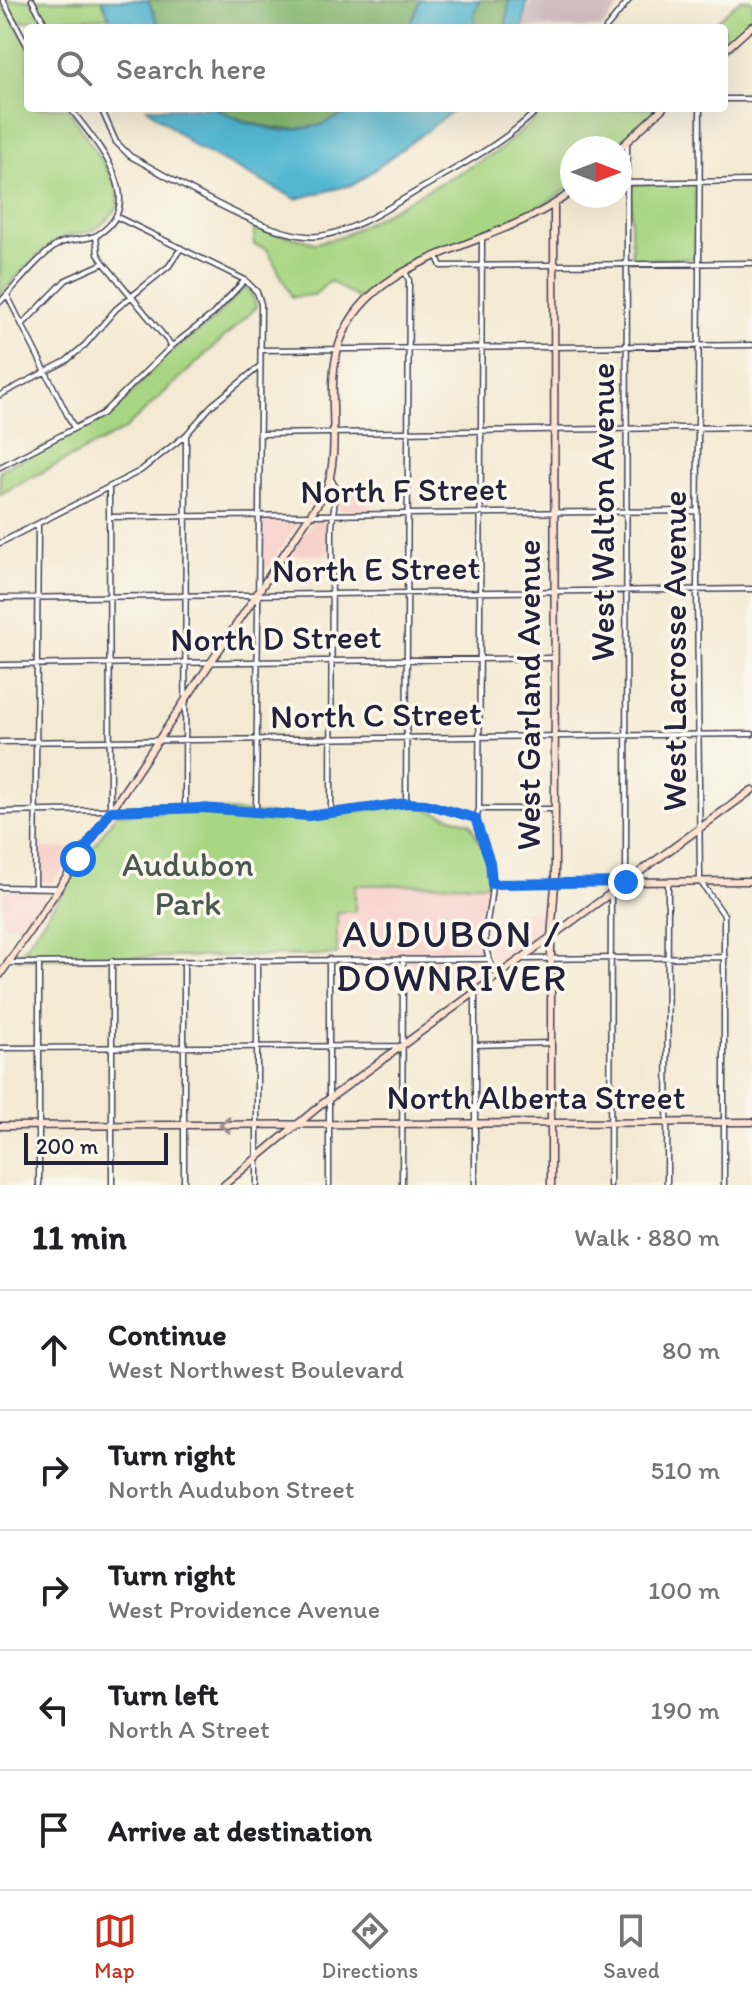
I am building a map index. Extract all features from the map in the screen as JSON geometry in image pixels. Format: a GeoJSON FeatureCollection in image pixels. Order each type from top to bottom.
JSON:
{"type":"FeatureCollection","features":[{"type":"Feature","properties":{"kind":"main road"},"geometry":{"type":"LineString","coordinates":[[728,47],[752,26]]}},
{"type":"Feature","properties":{"kind":"main road"},"geometry":{"type":"LineString","coordinates":[[632,136],[659,112]]}},
{"type":"Feature","properties":{"kind":"main road"},"geometry":{"type":"LineString","coordinates":[[0,975],[259,595],[331,479],[333,374],[337,350],[345,329],[363,303],[405,272],[560,200]]}},
{"type":"Feature","properties":{"kind":"main road","name":"West Garland Avenue"},"geometry":{"type":"LineString","coordinates":[[551,1185],[551,938],[555,884],[552,592],[554,204]]}},
{"type":"Feature","properties":{"kind":"main road"},"geometry":{"type":"LineString","coordinates":[[266,1125],[299,1117],[330,1099],[752,790]]}},
{"type":"Feature","properties":{"kind":"main road"},"geometry":{"type":"LineString","coordinates":[[626,882],[752,881]]}},
{"type":"Feature","properties":{"kind":"main road"},"geometry":{"type":"LineString","coordinates":[[224,1185],[322,1104]]}},
{"type":"Feature","properties":{"kind":"main road","name":"North Alberta Street"},"geometry":{"type":"LineString","coordinates":[[0,1126],[752,1122]]}},
{"type":"Feature","properties":{"kind":"main road","name":"North Alberta Street"},"geometry":{"type":"LineString","coordinates":[[276,1142],[320,1124]]}},
{"type":"Feature","properties":{"kind":"street"},"geometry":{"type":"LineString","coordinates":[[3,0],[24,39]]}},
{"type":"Feature","properties":{"kind":"street"},"geometry":{"type":"LineString","coordinates":[[32,0],[45,24]]}},
{"type":"Feature","properties":{"kind":"street"},"geometry":{"type":"LineString","coordinates":[[609,24],[629,0]]}},
{"type":"Feature","properties":{"kind":"street"},"geometry":{"type":"LineString","coordinates":[[728,99],[752,99]]}},
{"type":"Feature","properties":{"kind":"street"},"geometry":{"type":"LineString","coordinates":[[0,302],[56,246],[96,236],[117,217],[122,202],[120,186],[73,112]]}},
{"type":"Feature","properties":{"kind":"street"},"geometry":{"type":"LineString","coordinates":[[103,112],[116,142],[130,156],[245,216],[308,237],[330,234],[372,216],[491,148],[534,112]]}},
{"type":"Feature","properties":{"kind":"street","name":"West Lacrosse Avenue"},"geometry":{"type":"LineString","coordinates":[[700,112],[697,590],[700,881]]}},
{"type":"Feature","properties":{"kind":"street"},"geometry":{"type":"LineString","coordinates":[[632,183],[752,181]]}},
{"type":"Feature","properties":{"kind":"street","name":"West Walton Avenue"},"geometry":{"type":"LineString","coordinates":[[626,882],[627,208]]}},
{"type":"Feature","properties":{"kind":"street"},"geometry":{"type":"LineString","coordinates":[[117,217],[245,280],[257,292],[261,304],[256,813]]}},
{"type":"Feature","properties":{"kind":"street"},"geometry":{"type":"LineString","coordinates":[[96,236],[98,254],[104,263],[172,346]]}},
{"type":"Feature","properties":{"kind":"street"},"geometry":{"type":"LineString","coordinates":[[482,237],[479,809],[475,818],[490,862],[492,884],[485,926],[486,959],[497,976]]}},
{"type":"Feature","properties":{"kind":"street"},"geometry":{"type":"LineString","coordinates":[[0,395],[45,372],[85,345],[131,296],[159,276],[181,248]]}},
{"type":"Feature","properties":{"kind":"street"},"geometry":{"type":"LineString","coordinates":[[437,257],[441,266],[752,263]]}},
{"type":"Feature","properties":{"kind":"street"},"geometry":{"type":"LineString","coordinates":[[22,325],[66,280],[104,263]]}},
{"type":"Feature","properties":{"kind":"street"},"geometry":{"type":"LineString","coordinates":[[405,272],[409,280],[406,803]]}},
{"type":"Feature","properties":{"kind":"street"},"geometry":{"type":"LineString","coordinates":[[0,467],[102,414],[172,346],[213,314],[245,280]]}},
{"type":"Feature","properties":{"kind":"street"},"geometry":{"type":"LineString","coordinates":[[7,295],[74,428]]}},
{"type":"Feature","properties":{"kind":"street"},"geometry":{"type":"LineString","coordinates":[[261,350],[752,345]]}},
{"type":"Feature","properties":{"kind":"street"},"geometry":{"type":"LineString","coordinates":[[0,543],[140,471],[186,435],[211,406],[261,366]]}},
{"type":"Feature","properties":{"kind":"street"},"geometry":{"type":"LineString","coordinates":[[260,434],[752,427]]}},
{"type":"Feature","properties":{"kind":"street"},"geometry":{"type":"LineString","coordinates":[[185,808],[186,435]]}},
{"type":"Feature","properties":{"kind":"street"},"geometry":{"type":"LineString","coordinates":[[331,479],[336,488],[331,813]]}},
{"type":"Feature","properties":{"kind":"street"},"geometry":{"type":"LineString","coordinates":[[109,489],[110,811]]}},
{"type":"Feature","properties":{"kind":"street","name":"North F Street"},"geometry":{"type":"LineString","coordinates":[[111,517],[697,511]]}},
{"type":"Feature","properties":{"kind":"street"},"geometry":{"type":"LineString","coordinates":[[35,886],[38,525]]}},
{"type":"Feature","properties":{"kind":"street","name":"North E Street"},"geometry":{"type":"LineString","coordinates":[[0,598],[752,589]]}},
{"type":"Feature","properties":{"kind":"street","name":"North D Street"},"geometry":{"type":"LineString","coordinates":[[0,665],[553,658]]}},
{"type":"Feature","properties":{"kind":"street","name":"North C Street"},"geometry":{"type":"LineString","coordinates":[[0,742],[752,734]]}},
{"type":"Feature","properties":{"kind":"street"},"geometry":{"type":"LineString","coordinates":[[0,812],[185,808],[308,816],[406,803],[426,804],[475,818]]}},
{"type":"Feature","properties":{"kind":"street"},"geometry":{"type":"LineString","coordinates":[[479,809],[555,809]]}},
{"type":"Feature","properties":{"kind":"street"},"geometry":{"type":"LineString","coordinates":[[700,881],[721,906],[724,915],[724,1185]]}},
{"type":"Feature","properties":{"kind":"street"},"geometry":{"type":"LineString","coordinates":[[492,884],[626,882]]}},
{"type":"Feature","properties":{"kind":"street"},"geometry":{"type":"LineString","coordinates":[[667,1185],[668,882]]}},
{"type":"Feature","properties":{"kind":"street"},"geometry":{"type":"LineString","coordinates":[[0,887],[58,888]]}},
{"type":"Feature","properties":{"kind":"street"},"geometry":{"type":"LineString","coordinates":[[610,1185],[611,894]]}},
{"type":"Feature","properties":{"kind":"street"},"geometry":{"type":"LineString","coordinates":[[521,959],[725,957]]}},
{"type":"Feature","properties":{"kind":"street"},"geometry":{"type":"LineString","coordinates":[[329,959],[329,1185]]}},
{"type":"Feature","properties":{"kind":"street"},"geometry":{"type":"LineString","coordinates":[[402,1185],[403,959]]}},
{"type":"Feature","properties":{"kind":"street"},"geometry":{"type":"LineString","coordinates":[[8,963],[486,959]]}},
{"type":"Feature","properties":{"kind":"street"},"geometry":{"type":"LineString","coordinates":[[257,960],[257,1185]]}},
{"type":"Feature","properties":{"kind":"street"},"geometry":{"type":"LineString","coordinates":[[112,961],[112,1185]]}},
{"type":"Feature","properties":{"kind":"street"},"geometry":{"type":"LineString","coordinates":[[184,961],[184,1185]]}},
{"type":"Feature","properties":{"kind":"street"},"geometry":{"type":"LineString","coordinates":[[39,963],[39,1185]]}},
{"type":"Feature","properties":{"kind":"street"},"geometry":{"type":"LineString","coordinates":[[475,992],[475,1185]]}},
{"type":"Feature","properties":{"kind":"street"},"geometry":{"type":"LineString","coordinates":[[475,1045],[551,1043]]}},
{"type":"Feature","properties":{"kind":"street"},"geometry":{"type":"LineString","coordinates":[[0,1048],[402,1046]]}},
{"type":"Feature","properties":{"kind":"shaded area"},"geometry":{"type":"Polygon","coordinates":[[[530,0],[626,0],[605,24],[525,24],[530,0]]]}},
{"type":"Feature","properties":{"kind":"shaded area"},"geometry":{"type":"Polygon","coordinates":[[[370,483],[370,511],[339,510],[338,484],[370,483]]]}},
{"type":"Feature","properties":{"kind":"shaded area"},"geometry":{"type":"Polygon","coordinates":[[[295,517],[299,521],[269,568],[263,569],[263,519],[295,517]]]}},
{"type":"Feature","properties":{"kind":"shaded area"},"geometry":{"type":"Polygon","coordinates":[[[328,517],[329,555],[290,555],[315,518],[328,517]]]}},
{"type":"Feature","properties":{"kind":"shaded area"},"geometry":{"type":"Polygon","coordinates":[[[39,848],[78,848],[53,883],[38,882],[39,848]]]}},
{"type":"Feature","properties":{"kind":"shaded area"},"geometry":{"type":"Polygon","coordinates":[[[489,884],[481,925],[483,956],[489,975],[468,991],[433,991],[433,973],[406,973],[406,955],[337,955],[337,885],[489,884]]]}},
{"type":"Feature","properties":{"kind":"shaded area"},"geometry":{"type":"Polygon","coordinates":[[[3,890],[42,890],[46,896],[28,925],[3,925],[3,890]]]}},
{"type":"Feature","properties":{"kind":"shaded area"},"geometry":{"type":"Polygon","coordinates":[[[517,911],[549,911],[547,931],[498,966],[488,954],[488,922],[517,922],[517,911]]]}},
{"type":"Feature","properties":{"kind":"green space"},"geometry":{"type":"Polygon","coordinates":[[[5,0],[102,0],[109,17],[16,22],[5,0]]]}},
{"type":"Feature","properties":{"kind":"green space"},"geometry":{"type":"Polygon","coordinates":[[[148,0],[420,0],[411,24],[158,24],[148,0]]]}},
{"type":"Feature","properties":{"kind":"green space"},"geometry":{"type":"Polygon","coordinates":[[[480,0],[509,0],[506,24],[475,24],[474,13],[480,0]]]}},
{"type":"Feature","properties":{"kind":"green space"},"geometry":{"type":"Polygon","coordinates":[[[740,0],[752,0],[752,20],[728,42],[728,24],[713,24],[740,0]]]}},
{"type":"Feature","properties":{"kind":"green space"},"geometry":{"type":"Polygon","coordinates":[[[0,1],[24,39],[24,112],[71,112],[117,185],[119,205],[109,218],[92,231],[68,236],[50,245],[0,295],[0,1]]]}},
{"type":"Feature","properties":{"kind":"green space"},"geometry":{"type":"Polygon","coordinates":[[[224,112],[353,112],[326,125],[288,129],[250,123],[224,112]]]}},
{"type":"Feature","properties":{"kind":"green space"},"geometry":{"type":"Polygon","coordinates":[[[543,112],[653,112],[627,136],[560,136],[560,193],[520,216],[409,265],[359,299],[330,281],[314,295],[292,297],[267,249],[254,245],[254,227],[315,243],[341,237],[497,152],[543,112]]]}},
{"type":"Feature","properties":{"kind":"green space"},"geometry":{"type":"Polygon","coordinates":[[[695,184],[695,258],[632,260],[632,186],[695,184]]]}},
{"type":"Feature","properties":{"kind":"green space"},"geometry":{"type":"Polygon","coordinates":[[[243,288],[249,289],[257,307],[124,430],[0,494],[0,470],[104,416],[122,403],[163,358],[212,321],[243,288]]]}},
{"type":"Feature","properties":{"kind":"green space","name":"Audubon Park"},"geometry":{"type":"Polygon","coordinates":[[[415,805],[470,823],[487,858],[489,884],[355,885],[355,912],[337,912],[337,955],[17,959],[116,814],[213,810],[298,817],[415,805]]]}},
{"type":"Feature","properties":{"kind":"water"},"geometry":{"type":"Polygon","coordinates":[[[102,0],[148,0],[158,24],[112,24],[102,0]]]}},
{"type":"Feature","properties":{"kind":"water"},"geometry":{"type":"Polygon","coordinates":[[[420,0],[480,0],[474,13],[475,24],[411,24],[420,0]]]}},
{"type":"Feature","properties":{"kind":"water"},"geometry":{"type":"Polygon","coordinates":[[[509,0],[527,0],[524,24],[506,24],[509,0]]]}},
{"type":"Feature","properties":{"kind":"water"},"geometry":{"type":"Polygon","coordinates":[[[152,112],[224,112],[247,123],[282,131],[318,126],[351,112],[452,112],[355,184],[296,199],[195,147],[152,112]]]}},
{"type":"Feature","properties":{"kind":"district","name":"AUDUBON / DOWNRIVER"},"geometry":{"type":"Point","coordinates":[452,956]}},
{"type":"Feature","properties":{"kind":"route"},"geometry":{"type":"LineString","coordinates":[[78,859],[110,811],[202,808],[308,816],[406,803],[426,804],[475,818],[490,862],[492,884],[626,882]]}}]}
